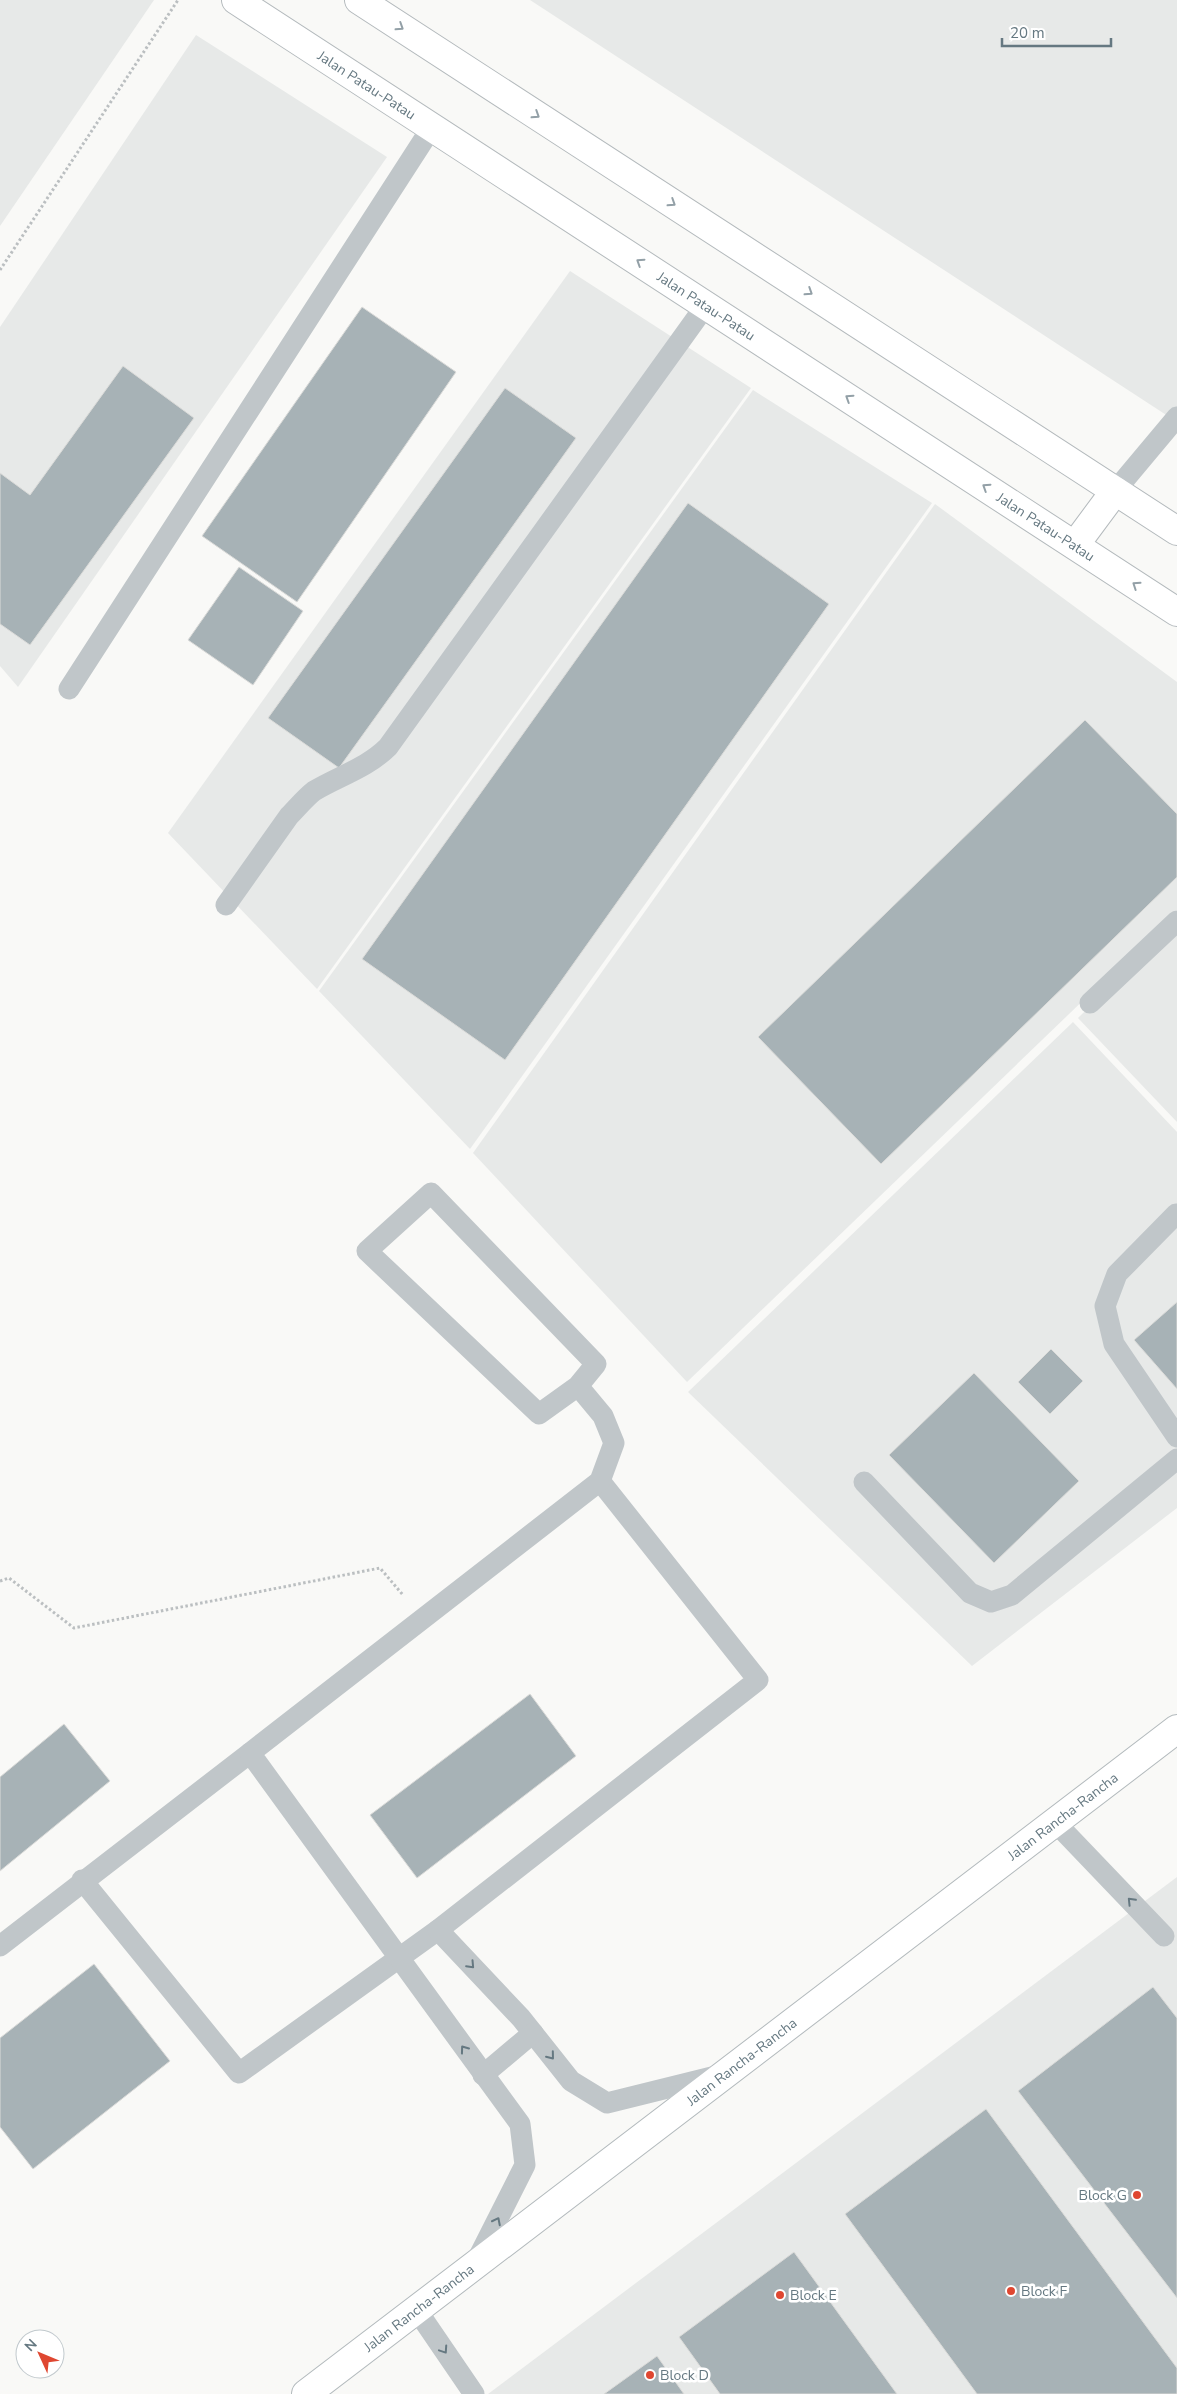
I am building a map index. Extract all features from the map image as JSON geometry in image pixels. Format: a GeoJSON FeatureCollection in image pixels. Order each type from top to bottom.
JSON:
{"type":"FeatureCollection","features":[{"type":"Feature","properties":{"kind":"main road","name":"Jalan Patau-Patau"},"geometry":{"type":"LineString","coordinates":[[236,0],[1177,612]]}},
{"type":"Feature","properties":{"kind":"main road"},"geometry":{"type":"LineString","coordinates":[[359,0],[1177,531]]}},
{"type":"Feature","properties":{"kind":"main road"},"geometry":{"type":"LineString","coordinates":[[1075,545],[1115,491]]}},
{"type":"Feature","properties":{"kind":"main road","name":"Jalan Rancha-Rancha"},"geometry":{"type":"LineString","coordinates":[[306,2394],[1054,1821],[1177,1729]]}},
{"type":"Feature","properties":{"kind":"lane"},"geometry":{"type":"LineString","coordinates":[[70,689],[432,127]]}},
{"type":"Feature","properties":{"kind":"lane"},"geometry":{"type":"LineString","coordinates":[[226,905],[301,803],[313,792],[377,758],[388,747],[706,305]]}},
{"type":"Feature","properties":{"kind":"lane"},"geometry":{"type":"LineString","coordinates":[[1115,491],[1177,417]]}},
{"type":"Feature","properties":{"kind":"lane"},"geometry":{"type":"LineString","coordinates":[[1090,1003],[1177,921]]}},
{"type":"Feature","properties":{"kind":"lane"},"geometry":{"type":"LineString","coordinates":[[431,1194],[596,1364],[578,1386],[540,1414],[367,1251],[431,1194]]}},
{"type":"Feature","properties":{"kind":"lane"},"geometry":{"type":"LineString","coordinates":[[1176,1214],[1116,1274],[1105,1306],[1114,1344],[1177,1438]]}},
{"type":"Feature","properties":{"kind":"lane"},"geometry":{"type":"LineString","coordinates":[[0,1946],[82,1880],[250,1753],[600,1481],[614,1443],[603,1416],[578,1386]]}},
{"type":"Feature","properties":{"kind":"lane"},"geometry":{"type":"LineString","coordinates":[[864,1482],[970,1593],[991,1602],[1012,1595],[1177,1459]]}},
{"type":"Feature","properties":{"kind":"lane"},"geometry":{"type":"LineString","coordinates":[[82,1880],[240,2073],[438,1930],[758,1680],[600,1481]]}},
{"type":"Feature","properties":{"kind":"lane"},"geometry":{"type":"LineString","coordinates":[[250,1753],[520,2124],[525,2164],[475,2264]]}},
{"type":"Feature","properties":{"kind":"lane"},"geometry":{"type":"LineString","coordinates":[[1054,1821],[1164,1936]]}},
{"type":"Feature","properties":{"kind":"lane"},"geometry":{"type":"LineString","coordinates":[[438,1930],[533,2033],[571,2080],[606,2103],[722,2075]]}},
{"type":"Feature","properties":{"kind":"lane"},"geometry":{"type":"LineString","coordinates":[[483,2075],[533,2033]]}},
{"type":"Feature","properties":{"kind":"lane"},"geometry":{"type":"LineString","coordinates":[[416,2309],[474,2394]]}},
{"type":"Feature","properties":{"kind":"path"},"geometry":{"type":"LineString","coordinates":[[0,270],[178,0]]}},
{"type":"Feature","properties":{"kind":"path"},"geometry":{"type":"LineString","coordinates":[[0,1581],[9,1578],[74,1628],[380,1568],[423,1619]]}},
{"type":"Feature","properties":{"kind":"shaded area"},"geometry":{"type":"Polygon","coordinates":[[[0,0],[154,0],[0,226],[0,0]]]}},
{"type":"Feature","properties":{"kind":"shaded area"},"geometry":{"type":"Polygon","coordinates":[[[530,0],[1177,0],[1177,422],[530,0]]]}},
{"type":"Feature","properties":{"kind":"shaded area"},"geometry":{"type":"Polygon","coordinates":[[[196,35],[387,157],[18,687],[0,666],[0,327],[196,35]]]}},
{"type":"Feature","properties":{"kind":"shaded area"},"geometry":{"type":"Polygon","coordinates":[[[570,271],[751,388],[317,989],[168,833],[570,271]]]}},
{"type":"Feature","properties":{"kind":"shaded area"},"geometry":{"type":"Polygon","coordinates":[[[753,390],[932,503],[470,1149],[319,991],[753,390]]]}},
{"type":"Feature","properties":{"kind":"shaded area"},"geometry":{"type":"Polygon","coordinates":[[[935,504],[1177,682],[1177,910],[687,1382],[473,1153],[935,504]]]}},
{"type":"Feature","properties":{"kind":"shaded area"},"geometry":{"type":"Polygon","coordinates":[[[1177,921],[1177,1122],[1078,1018],[1177,921]]]}},
{"type":"Feature","properties":{"kind":"shaded area"},"geometry":{"type":"Polygon","coordinates":[[[1073,1022],[1177,1132],[1177,1508],[972,1666],[688,1392],[1073,1022]]]}},
{"type":"Feature","properties":{"kind":"shaded area"},"geometry":{"type":"Polygon","coordinates":[[[1177,1877],[1177,2394],[488,2394],[1177,1877]]]}},
{"type":"Feature","properties":{"kind":"building"},"geometry":{"type":"Polygon","coordinates":[[[362,307],[456,372],[297,602],[202,536],[362,307]]]}},
{"type":"Feature","properties":{"kind":"building"},"geometry":{"type":"Polygon","coordinates":[[[123,366],[194,418],[30,645],[0,624],[0,473],[30,495],[123,366]]]}},
{"type":"Feature","properties":{"kind":"building"},"geometry":{"type":"Polygon","coordinates":[[[505,388],[576,438],[339,768],[268,718],[505,388]]]}},
{"type":"Feature","properties":{"kind":"building"},"geometry":{"type":"Polygon","coordinates":[[[688,503],[829,604],[505,1060],[362,959],[688,503]]]}},
{"type":"Feature","properties":{"kind":"building"},"geometry":{"type":"Polygon","coordinates":[[[239,567],[303,611],[253,685],[188,640],[239,567]]]}},
{"type":"Feature","properties":{"kind":"building"},"geometry":{"type":"Polygon","coordinates":[[[1085,720],[1177,814],[1177,877],[881,1164],[758,1037],[1085,720]]]}},
{"type":"Feature","properties":{"kind":"building"},"geometry":{"type":"Polygon","coordinates":[[[1177,1302],[1177,1389],[1134,1340],[1177,1302]]]}},
{"type":"Feature","properties":{"kind":"building"},"geometry":{"type":"Polygon","coordinates":[[[1051,1349],[1083,1381],[1050,1414],[1018,1382],[1051,1349]]]}},
{"type":"Feature","properties":{"kind":"building"},"geometry":{"type":"Polygon","coordinates":[[[974,1373],[1079,1481],[994,1563],[889,1455],[974,1373]]]}},
{"type":"Feature","properties":{"kind":"building"},"geometry":{"type":"Polygon","coordinates":[[[530,1694],[576,1756],[417,1878],[370,1815],[530,1694]]]}},
{"type":"Feature","properties":{"kind":"building"},"geometry":{"type":"Polygon","coordinates":[[[64,1724],[110,1781],[0,1871],[0,1777],[64,1724]]]}},
{"type":"Feature","properties":{"kind":"building"},"geometry":{"type":"Polygon","coordinates":[[[94,1964],[170,2061],[33,2169],[0,2127],[0,2038],[94,1964]]]}},
{"type":"Feature","properties":{"kind":"building","name":"Block G"},"geometry":{"type":"Polygon","coordinates":[[[1153,1987],[1177,2018],[1177,2298],[1018,2091],[1153,1987]]]}},
{"type":"Feature","properties":{"kind":"building","name":"Block F"},"geometry":{"type":"Polygon","coordinates":[[[986,2109],[1177,2368],[1177,2394],[977,2394],[845,2214],[986,2109]]]}},
{"type":"Feature","properties":{"kind":"building","name":"Block E"},"geometry":{"type":"Polygon","coordinates":[[[794,2252],[897,2394],[720,2394],[679,2337],[794,2252]]]}},
{"type":"Feature","properties":{"kind":"building","name":"Block D"},"geometry":{"type":"Polygon","coordinates":[[[657,2356],[684,2394],[604,2394],[657,2356]]]}},
{"type":"Feature","properties":{"kind":"place","name":"Block G"},"geometry":{"type":"Point","coordinates":[1137,2195]}},
{"type":"Feature","properties":{"kind":"place","name":"Block F"},"geometry":{"type":"Point","coordinates":[1011,2291]}},
{"type":"Feature","properties":{"kind":"place","name":"Block E"},"geometry":{"type":"Point","coordinates":[780,2295]}},
{"type":"Feature","properties":{"kind":"place","name":"Block D"},"geometry":{"type":"Point","coordinates":[650,2375]}}]}
